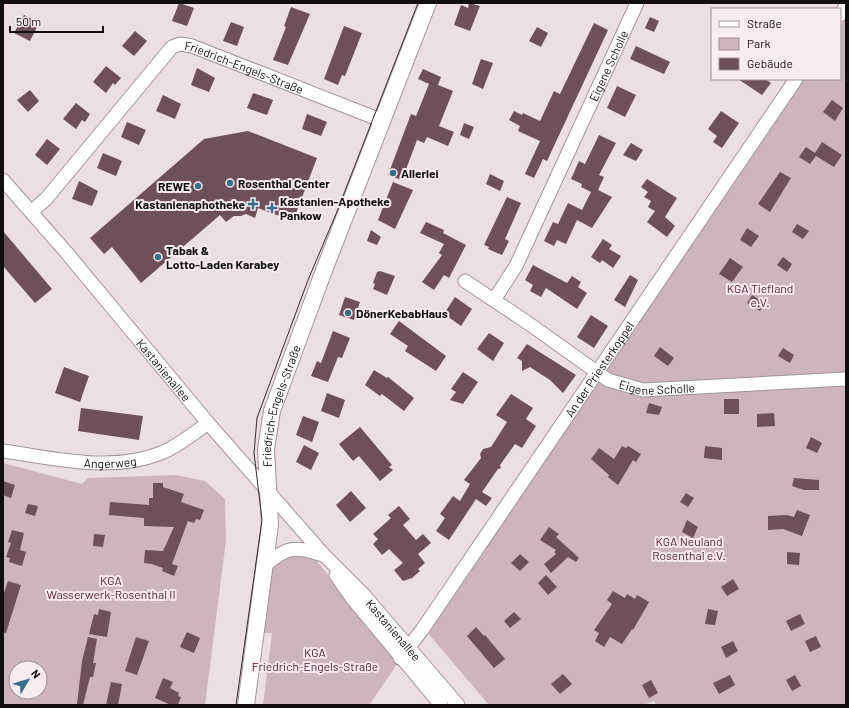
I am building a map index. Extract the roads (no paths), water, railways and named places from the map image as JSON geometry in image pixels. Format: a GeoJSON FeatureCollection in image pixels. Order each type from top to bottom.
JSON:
{"type":"FeatureCollection","features":[{"type":"Feature","properties":{"kind":"main road","name":"Friedrich-Engels-Straße"},"geometry":{"type":"LineString","coordinates":[[246,705],[270,525],[266,449],[272,411],[323,273],[428,3]]}},
{"type":"Feature","properties":{"kind":"street","name":"Eigene Scholle"},"geometry":{"type":"LineString","coordinates":[[494,300],[516,266],[637,3]]}},
{"type":"Feature","properties":{"kind":"street","name":"Friedrich-Engels-Straße"},"geometry":{"type":"LineString","coordinates":[[31,212],[46,199],[172,47],[180,44],[192,46],[383,121]]}},
{"type":"Feature","properties":{"kind":"street","name":"An der Priesterkoppel"},"geometry":{"type":"LineString","coordinates":[[404,653],[795,80]]}},
{"type":"Feature","properties":{"kind":"street","name":"Kastanienallee"},"geometry":{"type":"LineString","coordinates":[[3,180],[208,423],[325,556],[356,587],[441,705]]}},
{"type":"Feature","properties":{"kind":"street","name":"Eigene Scholle"},"geometry":{"type":"LineString","coordinates":[[465,281],[608,380],[643,390],[846,379]]}},
{"type":"Feature","properties":{"kind":"street","name":"Angerweg"},"geometry":{"type":"LineString","coordinates":[[3,451],[88,463],[125,462],[161,453],[208,423]]}},
{"type":"Feature","properties":{"kind":"street"},"geometry":{"type":"LineString","coordinates":[[265,565],[289,549],[304,549],[325,556]]}},
{"type":"Feature","properties":{"kind":"street","name":"Kastanienallee"},"geometry":{"type":"LineString","coordinates":[[404,653],[458,705]]}},
{"type":"Feature","properties":{"kind":"tram line"},"geometry":{"type":"LineString","coordinates":[[236,705],[262,520],[254,453],[257,418],[308,280],[336,214],[418,3]]}},
{"type":"Feature","properties":{"kind":"place","name":"Allerlei"},"geometry":{"type":"Point","coordinates":[393,173]}},
{"type":"Feature","properties":{"kind":"place","name":"Rosenthal Center"},"geometry":{"type":"Point","coordinates":[230,183]}},
{"type":"Feature","properties":{"kind":"place","name":"REWE"},"geometry":{"type":"Point","coordinates":[198,186]}},
{"type":"Feature","properties":{"kind":"place","name":"Kastanienaphotheke"},"geometry":{"type":"Point","coordinates":[253,204]}},
{"type":"Feature","properties":{"kind":"place","name":"Kastanien-Apotheke Pankow"},"geometry":{"type":"Point","coordinates":[272,208]}},
{"type":"Feature","properties":{"kind":"place","name":"Tabak & Lotto-Laden Karabey"},"geometry":{"type":"Point","coordinates":[158,257]}},
{"type":"Feature","properties":{"kind":"place","name":"DönerKebabHaus"},"geometry":{"type":"Point","coordinates":[348,313]}},
{"type":"Feature","properties":{"kind":"park label","name":"KGA Tiefland e.V."},"geometry":{"type":"Point","coordinates":[760,295]}},
{"type":"Feature","properties":{"kind":"park label","name":"KGA Neuland Rosenthal e.V."},"geometry":{"type":"Point","coordinates":[689,548]}},
{"type":"Feature","properties":{"kind":"park label","name":"KGA Wasserwerk-Rosenthal II"},"geometry":{"type":"Point","coordinates":[111,587]}},
{"type":"Feature","properties":{"kind":"park label","name":"KGA Friedrich-Engels-Straße"},"geometry":{"type":"Point","coordinates":[315,659]}}]}
